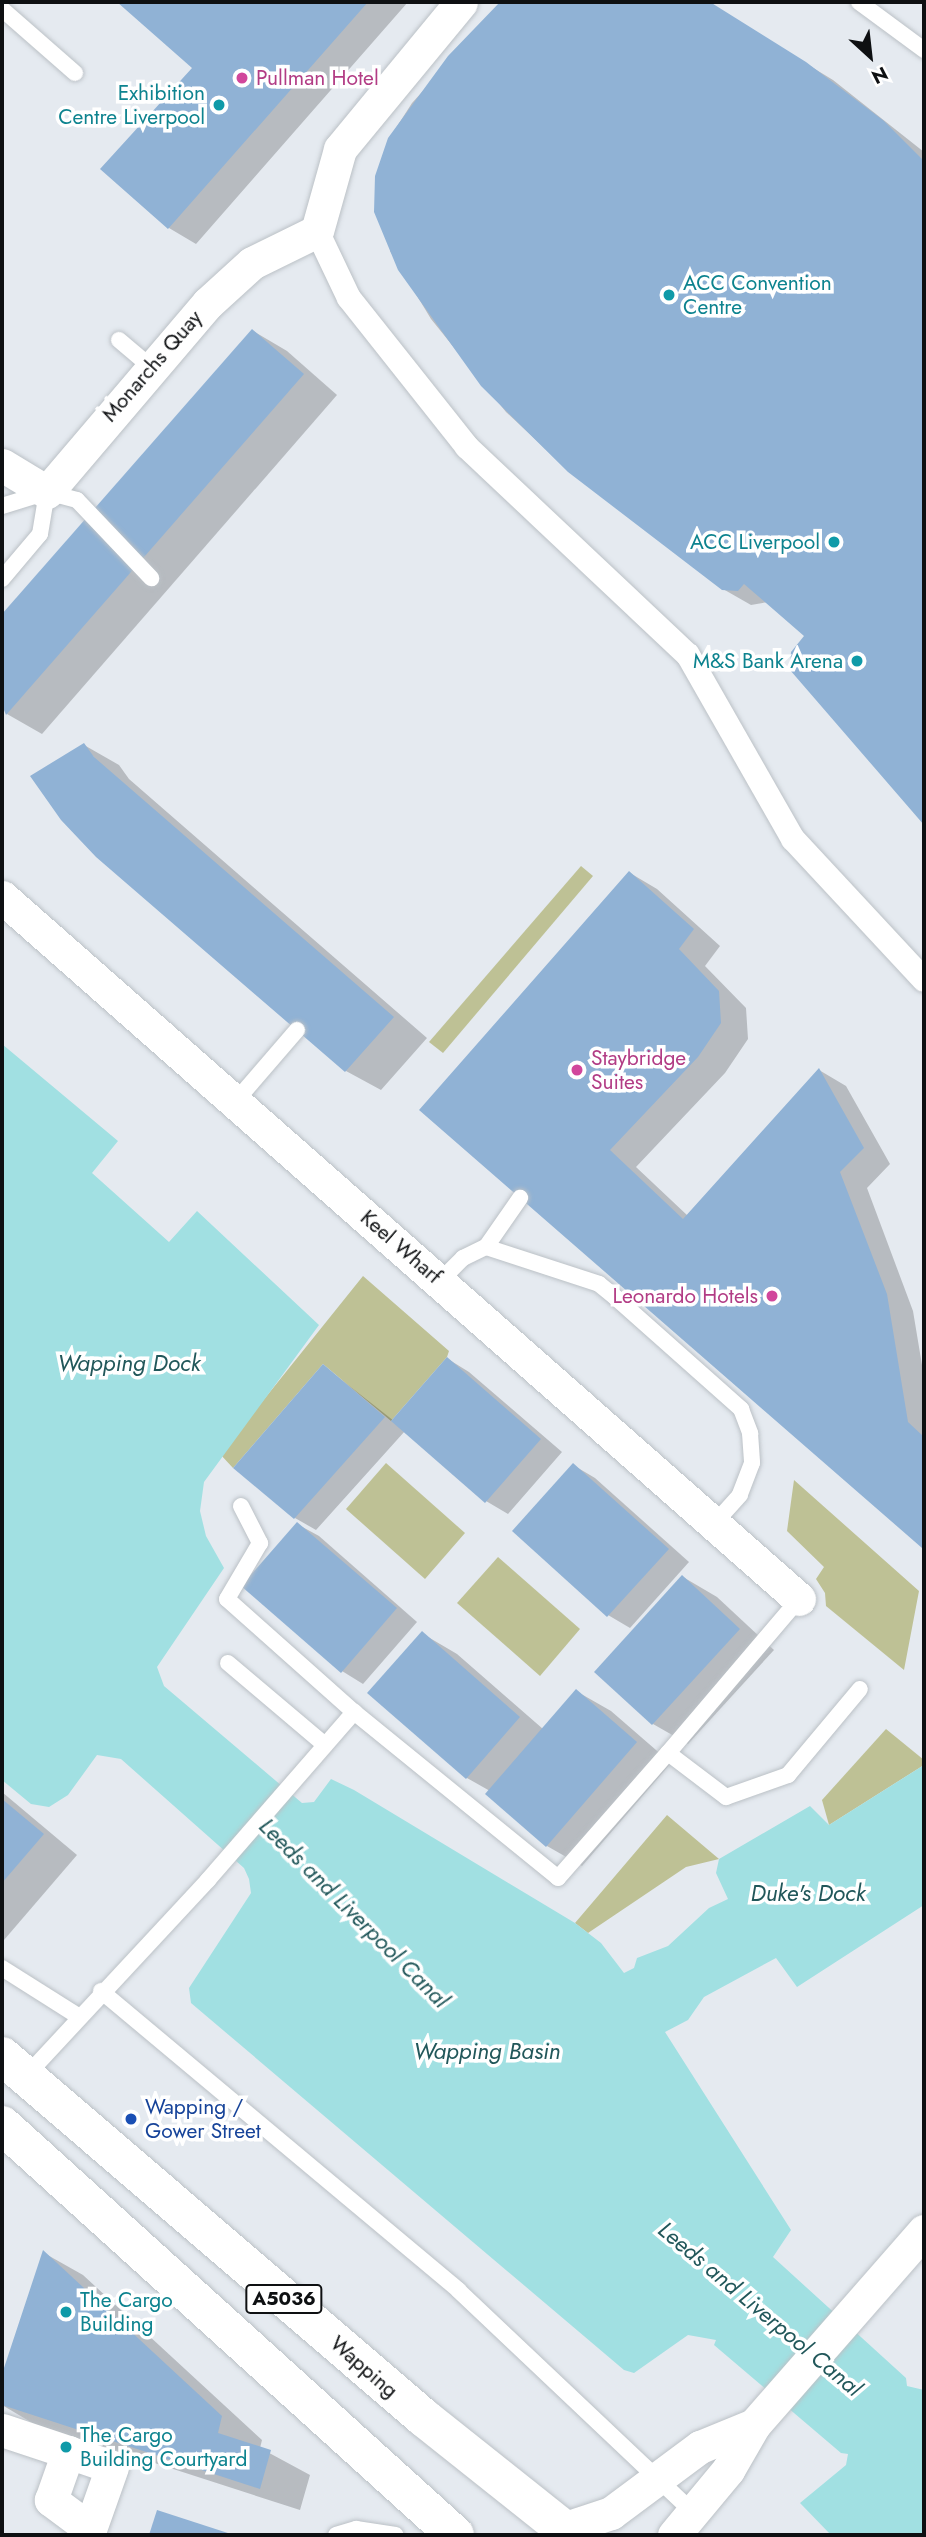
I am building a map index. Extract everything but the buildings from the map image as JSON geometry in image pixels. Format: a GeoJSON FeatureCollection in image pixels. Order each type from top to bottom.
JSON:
{"type":"FeatureCollection","features":[{"type":"Feature","properties":{"kind":"highway","name":"Wapping"},"geometry":{"type":"LineString","coordinates":[[13,2066],[424,2418],[567,2532]]}},
{"type":"Feature","properties":{"kind":"highway","name":"A5036"},"geometry":{"type":"LineString","coordinates":[[2,2125],[455,2535]]}},
{"type":"Feature","properties":{"kind":"street"},"geometry":{"type":"LineString","coordinates":[[461,2],[340,149],[317,231],[349,298],[467,447],[688,654],[793,839],[924,980]]}},
{"type":"Feature","properties":{"kind":"street","name":"Monarchs Quay"},"geometry":{"type":"LineString","coordinates":[[47,492],[151,367],[252,262],[317,231]]}},
{"type":"Feature","properties":{"kind":"street"},"geometry":{"type":"LineString","coordinates":[[2,465],[47,492]]}},
{"type":"Feature","properties":{"kind":"street","name":"Keel Wharf"},"geometry":{"type":"LineString","coordinates":[[2,897],[716,1522],[799,1599]]}},
{"type":"Feature","properties":{"kind":"street"},"geometry":{"type":"LineString","coordinates":[[682,2523],[728,2470],[754,2425],[924,2231]]}},
{"type":"Feature","properties":{"kind":"street"},"geometry":{"type":"LineString","coordinates":[[567,2532],[611,2513],[657,2482],[700,2447],[754,2425]]}},
{"type":"Feature","properties":{"kind":"street"},"geometry":{"type":"LineString","coordinates":[[2,2430],[68,2452]]}},
{"type":"Feature","properties":{"kind":"lane"},"geometry":{"type":"LineString","coordinates":[[859,2],[924,50]]}},
{"type":"Feature","properties":{"kind":"lane"},"geometry":{"type":"LineString","coordinates":[[2,9],[75,73]]}},
{"type":"Feature","properties":{"kind":"lane"},"geometry":{"type":"LineString","coordinates":[[119,340],[151,367]]}},
{"type":"Feature","properties":{"kind":"lane"},"geometry":{"type":"LineString","coordinates":[[2,506],[47,492],[77,500],[151,578]]}},
{"type":"Feature","properties":{"kind":"lane"},"geometry":{"type":"LineString","coordinates":[[2,579],[40,534],[47,492]]}},
{"type":"Feature","properties":{"kind":"lane"},"geometry":{"type":"LineString","coordinates":[[235,1102],[297,1031]]}},
{"type":"Feature","properties":{"kind":"lane"},"geometry":{"type":"LineString","coordinates":[[440,1281],[463,1258],[486,1247],[520,1198]]}},
{"type":"Feature","properties":{"kind":"lane"},"geometry":{"type":"LineString","coordinates":[[486,1247],[599,1284],[741,1409],[750,1433],[752,1463],[740,1495],[716,1522]]}},
{"type":"Feature","properties":{"kind":"lane"},"geometry":{"type":"LineString","coordinates":[[242,1506],[260,1543],[227,1599],[354,1712],[558,1878],[799,1599]]}},
{"type":"Feature","properties":{"kind":"lane"},"geometry":{"type":"LineString","coordinates":[[228,1663],[324,1744]]}},
{"type":"Feature","properties":{"kind":"lane"},"geometry":{"type":"LineString","coordinates":[[668,1753],[726,1797],[788,1774],[860,1689]]}},
{"type":"Feature","properties":{"kind":"lane"},"geometry":{"type":"LineString","coordinates":[[13,2066],[78,2016],[208,1880],[354,1712]]}},
{"type":"Feature","properties":{"kind":"lane"},"geometry":{"type":"LineString","coordinates":[[2,1968],[78,2016]]}},
{"type":"Feature","properties":{"kind":"lane"},"geometry":{"type":"LineString","coordinates":[[101,1992],[458,2290],[657,2482],[682,2523]]}},
{"type":"Feature","properties":{"kind":"lane"},"geometry":{"type":"LineString","coordinates":[[336,2535],[356,2529],[396,2535]]}},
{"type":"Feature","properties":{"kind":"green space"},"geometry":{"type":"Polygon","coordinates":[[[581,866],[593,876],[443,1053],[429,1042],[581,866]]]}},
{"type":"Feature","properties":{"kind":"green space"},"geometry":{"type":"Polygon","coordinates":[[[363,1276],[449,1351],[447,1357],[391,1421],[323,1364],[233,1468],[220,1454],[363,1276]]]}},
{"type":"Feature","properties":{"kind":"green space"},"geometry":{"type":"Polygon","coordinates":[[[386,1463],[465,1533],[425,1579],[346,1509],[386,1463]]]}},
{"type":"Feature","properties":{"kind":"green space"},"geometry":{"type":"Polygon","coordinates":[[[794,1480],[919,1591],[904,1670],[826,1606],[825,1593],[816,1579],[824,1567],[787,1531],[794,1480]]]}},
{"type":"Feature","properties":{"kind":"green space"},"geometry":{"type":"Polygon","coordinates":[[[498,1557],[580,1629],[540,1676],[457,1603],[498,1557]]]}},
{"type":"Feature","properties":{"kind":"green space"},"geometry":{"type":"Polygon","coordinates":[[[886,1729],[924,1760],[924,1765],[829,1825],[822,1800],[886,1729]]]}},
{"type":"Feature","properties":{"kind":"green space"},"geometry":{"type":"Polygon","coordinates":[[[667,1815],[719,1859],[686,1867],[588,1933],[575,1923],[667,1815]]]}},
{"type":"Feature","properties":{"kind":"water"},"geometry":{"type":"Polygon","coordinates":[[[2,1044],[118,1141],[92,1173],[169,1242],[197,1211],[319,1325],[204,1482],[200,1511],[206,1536],[224,1568],[157,1667],[164,1686],[302,1803],[314,1802],[331,1779],[354,1790],[575,1923],[601,1943],[624,1973],[634,1968],[637,1958],[668,1946],[709,1908],[728,1899],[716,1873],[719,1859],[810,1806],[829,1825],[924,1765],[924,1905],[797,1987],[776,1958],[704,1997],[688,2020],[665,2032],[791,2230],[773,2257],[906,2378],[907,2386],[924,2390],[924,2535],[831,2535],[800,2503],[846,2465],[848,2454],[841,2453],[714,2345],[716,2340],[688,2335],[634,2373],[624,2370],[191,2003],[189,1988],[251,1893],[249,1879],[244,1868],[121,1759],[97,1755],[68,1795],[49,1807],[31,1804],[2,1780],[2,1044]]]}},
{"type":"Feature","properties":{"kind":"place","name":"Pullman Hotel"},"geometry":{"type":"Point","coordinates":[242,78]}},
{"type":"Feature","properties":{"kind":"place","name":"Exhibition Centre Liverpool"},"geometry":{"type":"Point","coordinates":[219,105]}},
{"type":"Feature","properties":{"kind":"place","name":"ACC Convention Centre"},"geometry":{"type":"Point","coordinates":[669,295]}},
{"type":"Feature","properties":{"kind":"place","name":"ACC Liverpool"},"geometry":{"type":"Point","coordinates":[834,542]}},
{"type":"Feature","properties":{"kind":"place","name":"M&S Bank Arena"},"geometry":{"type":"Point","coordinates":[857,661]}},
{"type":"Feature","properties":{"kind":"place","name":"Staybridge Suites"},"geometry":{"type":"Point","coordinates":[577,1070]}},
{"type":"Feature","properties":{"kind":"place","name":"Leonardo Hotels"},"geometry":{"type":"Point","coordinates":[772,1296]}},
{"type":"Feature","properties":{"kind":"place","name":"Wapping / Gower Street"},"geometry":{"type":"Point","coordinates":[131,2119]}},
{"type":"Feature","properties":{"kind":"place","name":"The Cargo Building"},"geometry":{"type":"Point","coordinates":[66,2312]}},
{"type":"Feature","properties":{"kind":"place","name":"The Cargo Building Courtyard"},"geometry":{"type":"Point","coordinates":[66,2447]}},
{"type":"Feature","properties":{"kind":"water label","name":"Wapping Dock"},"geometry":{"type":"Point","coordinates":[129,1363]}},
{"type":"Feature","properties":{"kind":"water label","name":"Duke's Dock"},"geometry":{"type":"Point","coordinates":[808,1893]}},
{"type":"Feature","properties":{"kind":"water label","name":"Leeds and Liverpool Canal"},"geometry":{"type":"Point","coordinates":[354,1913]}},
{"type":"Feature","properties":{"kind":"water label","name":"Wapping Basin"},"geometry":{"type":"Point","coordinates":[487,2051]}},
{"type":"Feature","properties":{"kind":"water label","name":"Leeds and Liverpool Canal"},"geometry":{"type":"Point","coordinates":[760,2309]}}]}
